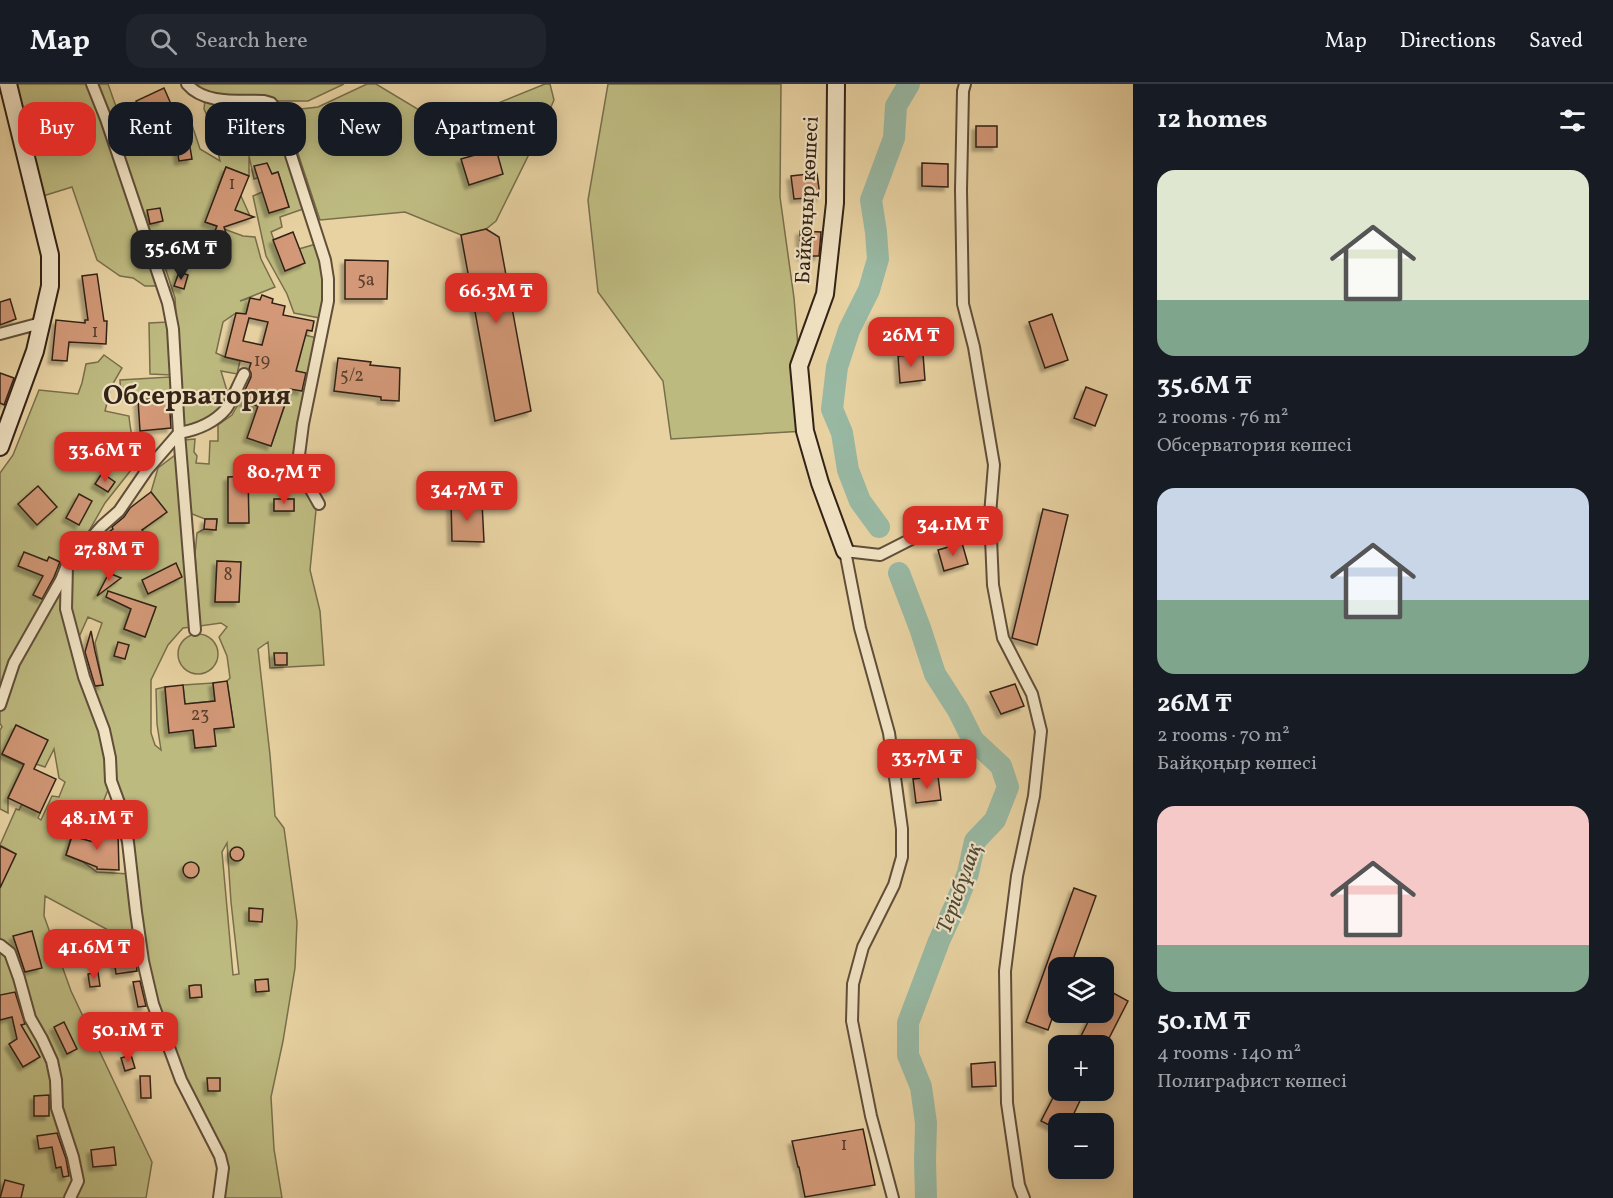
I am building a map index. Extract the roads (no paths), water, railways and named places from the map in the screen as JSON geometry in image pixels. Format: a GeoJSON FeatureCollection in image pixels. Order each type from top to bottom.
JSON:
{"type":"FeatureCollection","features":[{"type":"Feature","properties":{"kind":"street"},"geometry":{"type":"LineString","coordinates":[[0,447],[35,351],[50,286],[50,255],[8,84]]}},
{"type":"Feature","properties":{"kind":"street"},"geometry":{"type":"LineString","coordinates":[[92,84],[168,303],[173,329],[195,630]]}},
{"type":"Feature","properties":{"kind":"street"},"geometry":{"type":"LineString","coordinates":[[187,84],[192,90],[206,98],[264,101],[271,103],[276,109],[325,260],[328,301],[303,424],[299,455],[304,479],[319,504]]}},
{"type":"Feature","properties":{"kind":"street","name":"Байқоңыр көшесі"},"geometry":{"type":"LineString","coordinates":[[836,84],[835,203],[825,294],[799,366],[805,431],[820,483],[845,551],[860,628],[889,733],[902,829],[902,857],[894,885],[863,947],[853,984],[852,1021],[871,1116],[893,1198]]}},
{"type":"Feature","properties":{"kind":"street"},"geometry":{"type":"LineString","coordinates":[[965,84],[961,190],[963,304],[974,346],[994,465],[990,515],[993,585],[1004,638],[1032,694],[1041,731],[1034,796],[1017,876],[1005,971],[1007,1103],[1019,1185],[1024,1198]]}},
{"type":"Feature","properties":{"kind":"street"},"geometry":{"type":"LineString","coordinates":[[0,334],[42,323]]}},
{"type":"Feature","properties":{"kind":"street"},"geometry":{"type":"LineString","coordinates":[[0,705],[14,663],[61,580],[67,565],[102,526],[119,511],[147,470],[179,433],[208,423],[225,409],[244,374]]}},
{"type":"Feature","properties":{"kind":"street"},"geometry":{"type":"LineString","coordinates":[[845,551],[880,555],[939,525],[990,515]]}},
{"type":"Feature","properties":{"kind":"street"},"geometry":{"type":"LineString","coordinates":[[67,565],[66,609],[84,677],[104,730],[110,759],[111,781],[119,803],[128,842],[143,961],[153,1004],[181,1080],[220,1156],[224,1168],[219,1198]]}},
{"type":"Feature","properties":{"kind":"street"},"geometry":{"type":"LineString","coordinates":[[0,945],[10,953],[30,1018],[52,1061],[56,1080],[57,1108],[73,1157],[78,1181],[70,1198]]}},
{"type":"Feature","properties":{"kind":"waterway","name":"Терісбұлақ"},"geometry":{"type":"LineString","coordinates":[[879,527],[860,501],[848,470],[842,433],[832,409],[837,367],[849,330],[869,290],[878,259],[871,200],[894,138],[896,106],[909,84]]}},
{"type":"Feature","properties":{"kind":"waterway","name":"Терісбұлақ"},"geometry":{"type":"LineString","coordinates":[[899,573],[935,674],[958,710],[973,740],[1001,766],[1008,787],[995,820],[975,841],[968,873],[908,1023],[908,1055],[921,1087],[926,1123],[926,1198]]}},
{"type":"Feature","properties":{"kind":"district","name":"Обсерватория"},"geometry":{"type":"Point","coordinates":[197,397]}}]}
